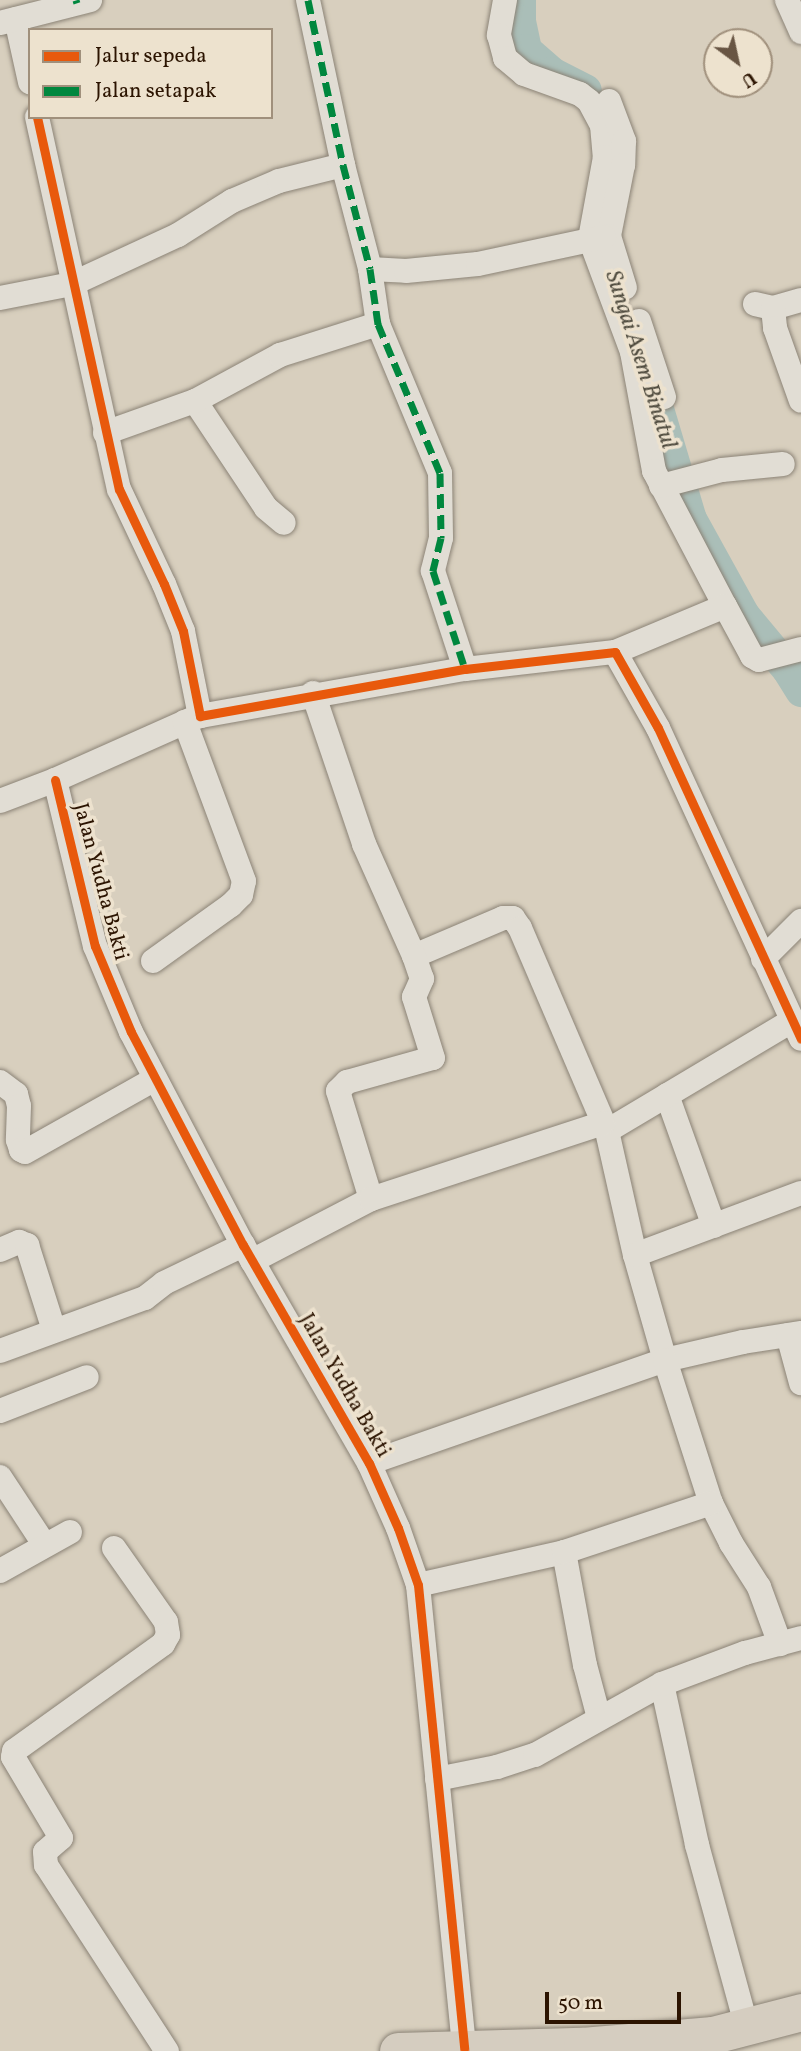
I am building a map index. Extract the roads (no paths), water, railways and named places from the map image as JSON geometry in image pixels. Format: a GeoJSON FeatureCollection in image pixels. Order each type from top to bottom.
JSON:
{"type":"FeatureCollection","features":[{"type":"Feature","properties":{"kind":"highway"},"geometry":{"type":"LineString","coordinates":[[398,2051],[582,2046],[724,2038],[801,2012]]}},
{"type":"Feature","properties":{"kind":"street"},"geometry":{"type":"LineString","coordinates":[[308,0],[343,165],[370,270],[378,324],[440,473],[441,538],[433,571],[465,669]]}},
{"type":"Feature","properties":{"kind":"street"},"geometry":{"type":"LineString","coordinates":[[505,0],[499,35],[505,58],[524,74],[580,94],[597,113],[615,142]]}},
{"type":"Feature","properties":{"kind":"street"},"geometry":{"type":"LineString","coordinates":[[787,0],[801,32]]}},
{"type":"Feature","properties":{"kind":"street"},"geometry":{"type":"LineString","coordinates":[[28,76],[8,21],[81,1]]}},
{"type":"Feature","properties":{"kind":"street"},"geometry":{"type":"LineString","coordinates":[[608,101],[615,142],[600,237],[632,352],[648,446],[664,485],[746,647],[780,654]]}},
{"type":"Feature","properties":{"kind":"street"},"geometry":{"type":"LineString","coordinates":[[37,119],[105,433],[126,510],[164,584],[183,631],[192,719],[244,881],[241,895],[231,905],[153,961]]}},
{"type":"Feature","properties":{"kind":"street"},"geometry":{"type":"LineString","coordinates":[[0,298],[72,284],[178,235],[232,201],[279,181],[343,165]]}},
{"type":"Feature","properties":{"kind":"street"},"geometry":{"type":"LineString","coordinates":[[370,270],[406,271],[478,264],[600,237]]}},
{"type":"Feature","properties":{"kind":"street"},"geometry":{"type":"LineString","coordinates":[[600,237],[615,263],[643,332],[664,397]]}},
{"type":"Feature","properties":{"kind":"street"},"geometry":{"type":"LineString","coordinates":[[801,300],[764,306],[775,328],[801,401]]}},
{"type":"Feature","properties":{"kind":"street"},"geometry":{"type":"LineString","coordinates":[[105,433],[195,401],[280,355],[378,324]]}},
{"type":"Feature","properties":{"kind":"street"},"geometry":{"type":"LineString","coordinates":[[195,401],[265,508],[275,519],[284,523]]}},
{"type":"Feature","properties":{"kind":"street"},"geometry":{"type":"LineString","coordinates":[[664,485],[699,475],[783,464]]}},
{"type":"Feature","properties":{"kind":"street"},"geometry":{"type":"LineString","coordinates":[[0,801],[55,780],[192,719],[313,694],[465,669],[615,652],[725,606]]}},
{"type":"Feature","properties":{"kind":"street"},"geometry":{"type":"LineString","coordinates":[[0,1350],[145,1298],[164,1283],[247,1253],[371,1199],[605,1127],[797,1030],[658,728],[615,652]]}},
{"type":"Feature","properties":{"kind":"street"},"geometry":{"type":"LineString","coordinates":[[313,694],[364,844],[422,979],[414,997],[433,1058],[347,1082],[338,1091],[371,1199]]}},
{"type":"Feature","properties":{"kind":"street","name":"Jalan Yudha Bakti"},"geometry":{"type":"LineString","coordinates":[[55,780],[95,946],[131,1032],[247,1253],[369,1463],[398,1528],[418,1585],[464,2049]]}},
{"type":"Feature","properties":{"kind":"street"},"geometry":{"type":"LineString","coordinates":[[414,956],[503,918],[515,920],[605,1127],[635,1255],[711,1503],[730,1543],[790,1641],[745,1653],[662,1684],[535,1755],[497,1768],[437,1779]]}},
{"type":"Feature","properties":{"kind":"street"},"geometry":{"type":"LineString","coordinates":[[763,959],[801,921]]}},
{"type":"Feature","properties":{"kind":"street"},"geometry":{"type":"LineString","coordinates":[[0,1082],[16,1094],[19,1106],[18,1140],[21,1150],[25,1152],[155,1079]]}},
{"type":"Feature","properties":{"kind":"street"},"geometry":{"type":"LineString","coordinates":[[667,1096],[714,1226]]}},
{"type":"Feature","properties":{"kind":"street"},"geometry":{"type":"LineString","coordinates":[[635,1255],[801,1193]]}},
{"type":"Feature","properties":{"kind":"street"},"geometry":{"type":"LineString","coordinates":[[0,1250],[19,1242],[27,1245],[54,1330]]}},
{"type":"Feature","properties":{"kind":"street"},"geometry":{"type":"LineString","coordinates":[[369,1463],[665,1360],[743,1342],[795,1334],[801,1383]]}},
{"type":"Feature","properties":{"kind":"street"},"geometry":{"type":"LineString","coordinates":[[0,1411],[86,1377]]}},
{"type":"Feature","properties":{"kind":"street"},"geometry":{"type":"LineString","coordinates":[[0,1477],[44,1544]]}},
{"type":"Feature","properties":{"kind":"street"},"geometry":{"type":"LineString","coordinates":[[418,1585],[564,1552],[711,1503]]}},
{"type":"Feature","properties":{"kind":"street"},"geometry":{"type":"LineString","coordinates":[[0,1571],[44,1544],[70,1532]]}},
{"type":"Feature","properties":{"kind":"street"},"geometry":{"type":"LineString","coordinates":[[114,1548],[166,1622],[168,1635],[163,1644],[14,1751],[13,1758],[61,1838],[45,1852],[46,1865],[167,2051]]}},
{"type":"Feature","properties":{"kind":"street"},"geometry":{"type":"LineString","coordinates":[[564,1552],[585,1665],[599,1718]]}},
{"type":"Feature","properties":{"kind":"street"},"geometry":{"type":"LineString","coordinates":[[662,1684],[697,1845],[724,2038]]}},
{"type":"Feature","properties":{"kind":"waterway","name":"Sungai Asem Binatul"},"geometry":{"type":"LineString","coordinates":[[519,0],[519,21],[525,50],[551,73],[585,90]]}},
{"type":"Feature","properties":{"kind":"waterway","name":"Sungai Asem Binatul"},"geometry":{"type":"LineString","coordinates":[[644,365],[690,519],[743,615],[788,669],[801,690]]}}]}
